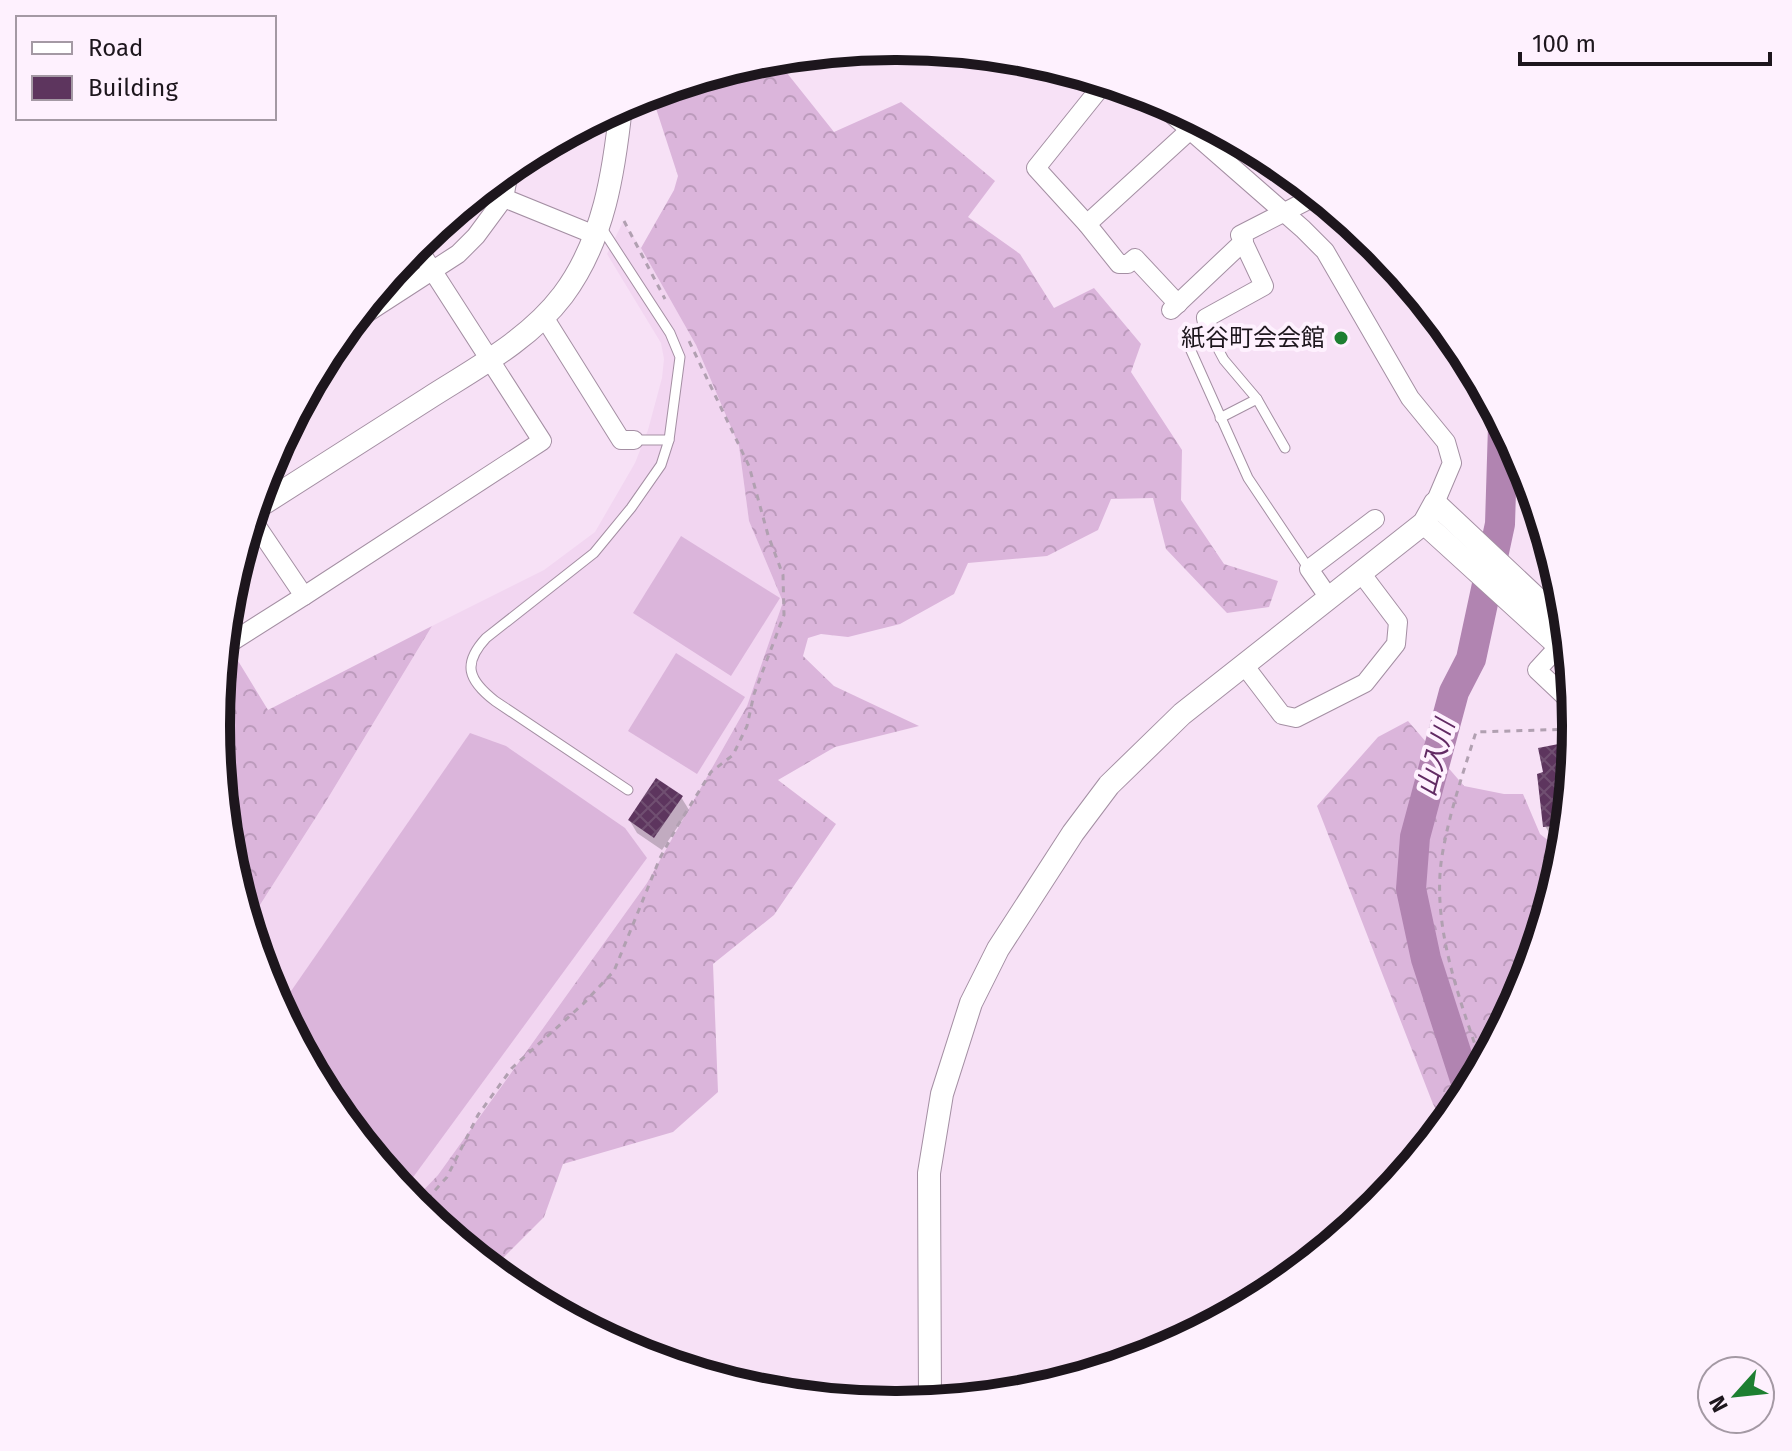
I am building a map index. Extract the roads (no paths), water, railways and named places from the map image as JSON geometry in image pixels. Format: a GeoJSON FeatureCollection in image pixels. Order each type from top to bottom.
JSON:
{"type":"FeatureCollection","features":[{"type":"Feature","properties":{"kind":"street"},"geometry":{"type":"LineString","coordinates":[[1097,91],[1036,165],[1119,264],[1128,264],[1135,258],[1174,307],[1244,241]]}},
{"type":"Feature","properties":{"kind":"street"},"geometry":{"type":"LineString","coordinates":[[271,499],[490,359],[544,317],[564,294],[598,230],[610,184],[619,121]]}},
{"type":"Feature","properties":{"kind":"street"},"geometry":{"type":"LineString","coordinates":[[930,1390],[929,1173],[942,1094],[971,1003],[998,949],[1073,833],[1109,785],[1182,714],[1424,523],[1452,463],[1446,442],[1410,398],[1325,251],[1188,128]]}},
{"type":"Feature","properties":{"kind":"street"},"geometry":{"type":"LineString","coordinates":[[1087,224],[1190,130]]}},
{"type":"Feature","properties":{"kind":"street"},"geometry":{"type":"LineString","coordinates":[[382,304],[458,254],[476,236],[504,198],[506,187]]}},
{"type":"Feature","properties":{"kind":"street"},"geometry":{"type":"LineString","coordinates":[[500,192],[504,198],[598,230]]}},
{"type":"Feature","properties":{"kind":"street"},"geometry":{"type":"LineString","coordinates":[[1209,332],[1206,318],[1264,286],[1240,235],[1305,201]]}},
{"type":"Feature","properties":{"kind":"street"},"geometry":{"type":"LineString","coordinates":[[236,639],[542,441],[424,257]]}},
{"type":"Feature","properties":{"kind":"street"},"geometry":{"type":"LineString","coordinates":[[544,317],[621,440],[634,440]]}},
{"type":"Feature","properties":{"kind":"street"},"geometry":{"type":"LineString","coordinates":[[1435,503],[1512,576],[1554,629]]}},
{"type":"Feature","properties":{"kind":"street"},"geometry":{"type":"LineString","coordinates":[[1329,598],[1309,569],[1375,519]]}},
{"type":"Feature","properties":{"kind":"street"},"geometry":{"type":"LineString","coordinates":[[1424,523],[1508,599],[1555,635]]}},
{"type":"Feature","properties":{"kind":"street"},"geometry":{"type":"LineString","coordinates":[[260,531],[304,596]]}},
{"type":"Feature","properties":{"kind":"street"},"geometry":{"type":"LineString","coordinates":[[1244,665],[1282,715],[1296,718],[1365,683],[1396,644],[1398,622],[1361,573]]}},
{"type":"Feature","properties":{"kind":"street"},"geometry":{"type":"LineString","coordinates":[[1557,650],[1537,670],[1560,692]]}},
{"type":"Feature","properties":{"kind":"lane"},"geometry":{"type":"LineString","coordinates":[[598,230],[670,333],[680,357],[669,440],[661,465],[594,553],[486,638],[473,652],[470,666],[481,690],[488,696],[628,790]]}},
{"type":"Feature","properties":{"kind":"lane"},"geometry":{"type":"LineString","coordinates":[[1285,448],[1257,399],[1224,360],[1209,332],[1188,344],[1248,478],[1309,569]]}},
{"type":"Feature","properties":{"kind":"lane"},"geometry":{"type":"LineString","coordinates":[[1220,418],[1257,399]]}},
{"type":"Feature","properties":{"kind":"lane"},"geometry":{"type":"LineString","coordinates":[[634,440],[669,440]]}},
{"type":"Feature","properties":{"kind":"waterway","name":"山入川"},"geometry":{"type":"LineString","coordinates":[[1463,1073],[1426,959],[1411,889],[1415,837],[1454,692],[1471,659],[1500,524],[1502,451]]}},
{"type":"Feature","properties":{"kind":"place","name":"紙谷町会会館"},"geometry":{"type":"Point","coordinates":[1341,338]}}]}
